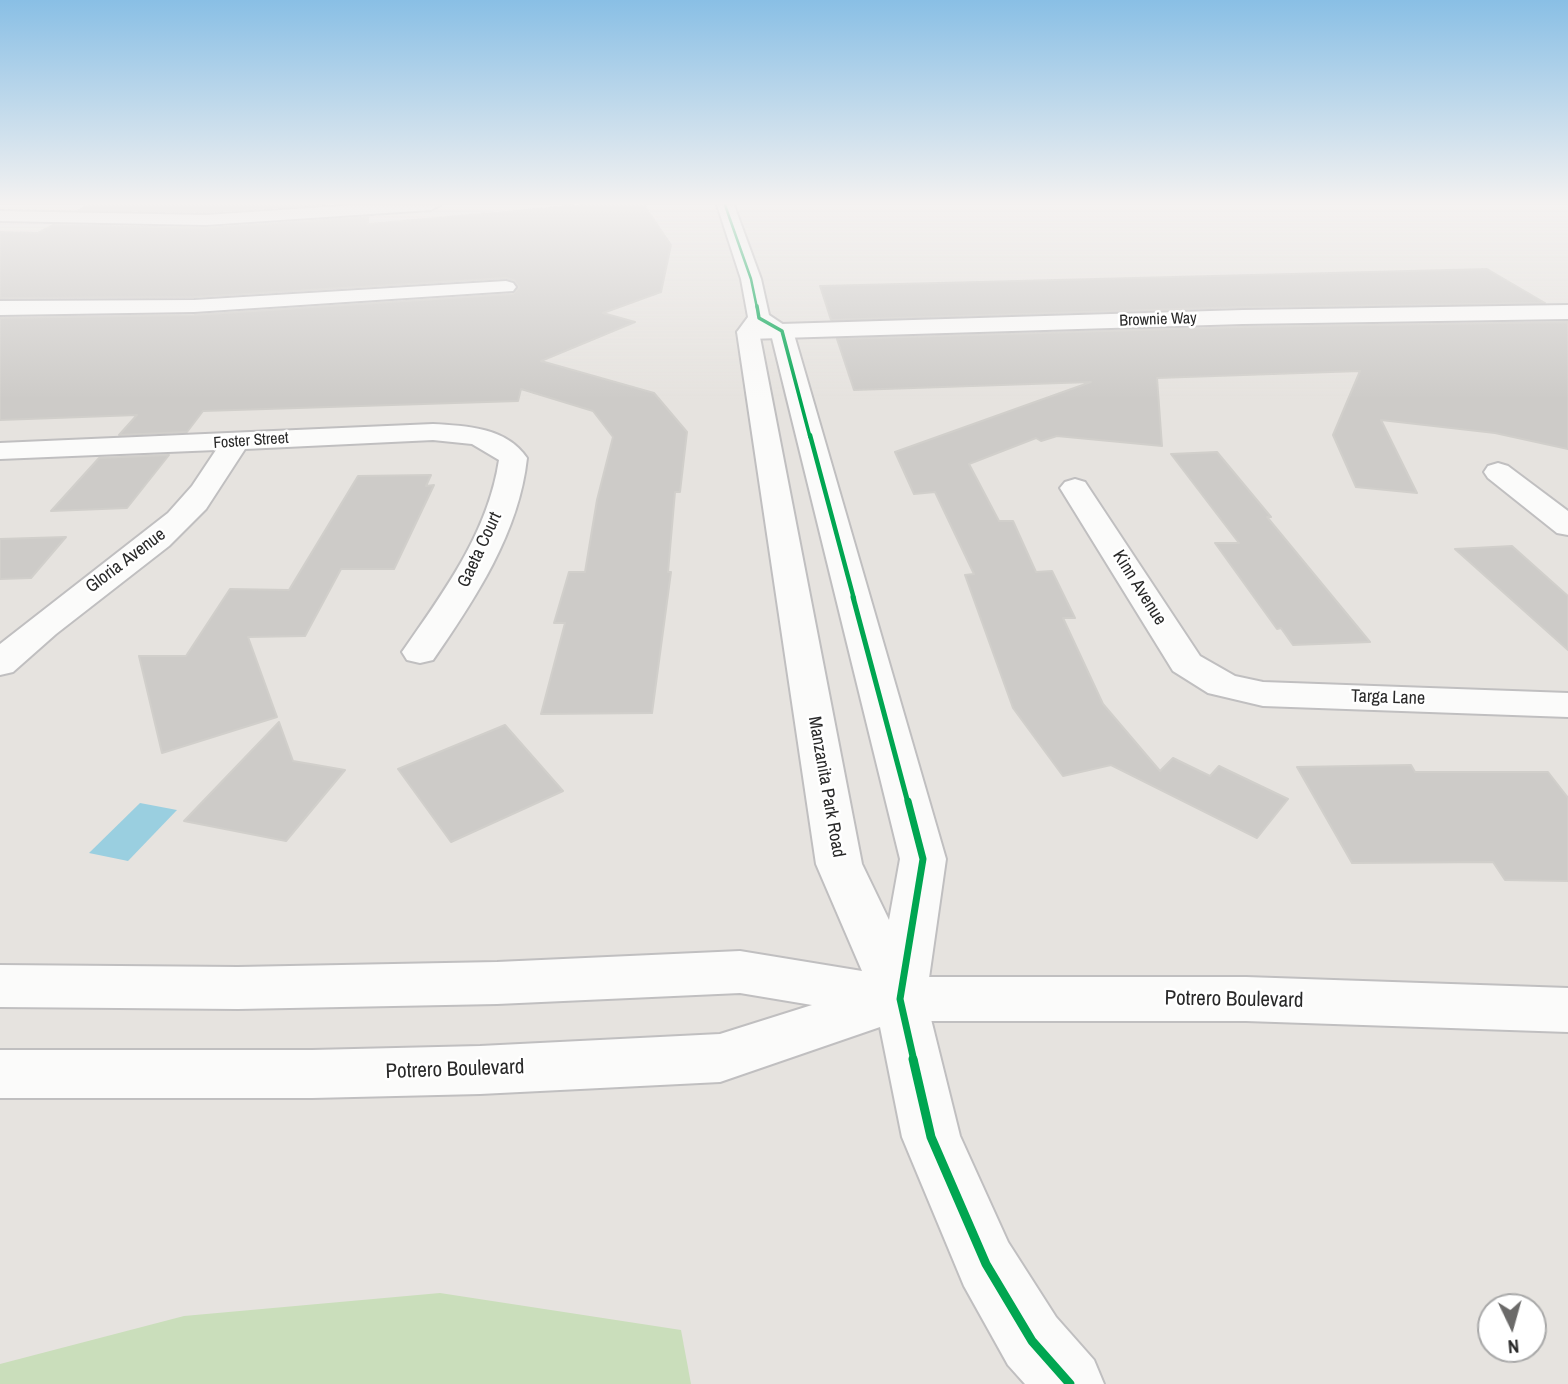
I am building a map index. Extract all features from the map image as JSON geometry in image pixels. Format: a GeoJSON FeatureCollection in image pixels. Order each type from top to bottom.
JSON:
{"type":"FeatureCollection","features":[{"type":"Feature","properties":{"kind":"street","name":"Manzanita Park Road"},"geometry":{"type":"LineString","coordinates":[[748,270],[923,859],[900,999]]}},
{"type":"Feature","properties":{"kind":"street"},"geometry":{"type":"LineString","coordinates":[[0,308],[207,305],[506,287]]}},
{"type":"Feature","properties":{"kind":"street","name":"Brownie Way"},"geometry":{"type":"LineString","coordinates":[[763,327],[1568,312]]}},
{"type":"Feature","properties":{"kind":"street","name":"Manzanita Park Road"},"geometry":{"type":"LineString","coordinates":[[763,327],[839,864],[900,999]]}},
{"type":"Feature","properties":{"kind":"street","name":"Foster Street"},"geometry":{"type":"LineString","coordinates":[[0,451],[433,432],[473,434],[500,443]]}},
{"type":"Feature","properties":{"kind":"street","name":"Gloria Avenue"},"geometry":{"type":"LineString","coordinates":[[0,664],[74,601],[145,550],[180,519],[207,486],[235,442]]}},
{"type":"Feature","properties":{"kind":"street","name":"Gaeta Court"},"geometry":{"type":"LineString","coordinates":[[420,652],[480,558],[512,479],[513,458],[500,443]]}},
{"type":"Feature","properties":{"kind":"street"},"geometry":{"type":"LineString","coordinates":[[1498,472],[1568,526]]}},
{"type":"Feature","properties":{"kind":"street","name":"Kinn Avenue"},"geometry":{"type":"LineString","coordinates":[[1075,488],[1186,663],[1210,681]]}},
{"type":"Feature","properties":{"kind":"street","name":"Targa Lane"},"geometry":{"type":"LineString","coordinates":[[1210,681],[1231,690],[1264,694],[1568,705]]}},
{"type":"Feature","properties":{"kind":"street","name":"Potrero Boulevard"},"geometry":{"type":"LineString","coordinates":[[0,986],[238,988],[497,983],[740,972],[900,999],[1246,999],[1568,1010]]}},
{"type":"Feature","properties":{"kind":"street"},"geometry":{"type":"LineString","coordinates":[[900,999],[931,1137],[986,1264],[1032,1341],[1070,1384]]}},
{"type":"Feature","properties":{"kind":"street","name":"Potrero Boulevard"},"geometry":{"type":"LineString","coordinates":[[0,1074],[312,1074],[480,1070],[720,1058],[900,999]]}},
{"type":"Feature","properties":{"kind":"green space"},"geometry":{"type":"Polygon","coordinates":[[[440,1293],[681,1330],[691,1384],[0,1384],[0,1364],[184,1316],[440,1293]]]}},
{"type":"Feature","properties":{"kind":"water"},"geometry":{"type":"Polygon","coordinates":[[[140,803],[177,810],[128,861],[89,853],[140,803]]]}},
{"type":"Feature","properties":{"kind":"building"},"geometry":{"type":"Polygon","coordinates":[[[0,270],[666,270],[661,292],[603,313],[635,322],[541,361],[654,393],[687,432],[680,492],[675,492],[668,572],[671,572],[652,713],[541,714],[565,623],[554,623],[569,572],[585,572],[597,500],[613,437],[593,411],[521,389],[518,401],[203,411],[187,432],[119,435],[137,415],[0,420],[0,318],[194,315],[513,294],[519,287],[514,280],[506,278],[194,297],[0,298],[0,270]]]}},
{"type":"Feature","properties":{"kind":"building"},"geometry":{"type":"Polygon","coordinates":[[[1488,270],[1545,303],[1243,307],[831,320],[820,286],[1488,270]]]}},
{"type":"Feature","properties":{"kind":"building"},"geometry":{"type":"Polygon","coordinates":[[[1568,322],[1568,449],[1495,433],[1381,420],[1417,493],[1356,487],[1333,435],[1360,371],[1157,378],[1162,446],[1057,436],[1041,441],[1036,438],[969,464],[999,521],[1013,521],[1036,572],[1052,571],[1075,618],[1063,618],[1103,704],[1160,771],[1173,758],[1210,776],[1219,766],[1288,799],[1257,838],[1111,765],[1063,776],[1013,708],[965,575],[974,574],[935,492],[914,494],[895,452],[1091,382],[854,390],[837,339],[1243,327],[1568,322]]]}},
{"type":"Feature","properties":{"kind":"building"},"geometry":{"type":"Polygon","coordinates":[[[1217,452],[1370,642],[1293,645],[1281,628],[1277,629],[1215,543],[1239,543],[1171,454],[1217,452]]]}},
{"type":"Feature","properties":{"kind":"building"},"geometry":{"type":"Polygon","coordinates":[[[169,455],[127,508],[51,511],[99,458],[169,455]]]}},
{"type":"Feature","properties":{"kind":"building"},"geometry":{"type":"Polygon","coordinates":[[[431,475],[426,486],[434,485],[394,569],[341,569],[305,636],[248,637],[277,717],[162,753],[139,656],[186,656],[230,589],[289,590],[358,476],[431,475]]]}},
{"type":"Feature","properties":{"kind":"building"},"geometry":{"type":"Polygon","coordinates":[[[66,537],[31,578],[0,579],[0,539],[66,537]]]}},
{"type":"Feature","properties":{"kind":"building"},"geometry":{"type":"Polygon","coordinates":[[[1512,546],[1568,596],[1568,650],[1455,549],[1512,546]]]}},
{"type":"Feature","properties":{"kind":"building"},"geometry":{"type":"Polygon","coordinates":[[[279,722],[293,761],[345,770],[286,841],[184,821],[279,722]]]}},
{"type":"Feature","properties":{"kind":"building"},"geometry":{"type":"Polygon","coordinates":[[[505,725],[563,791],[451,842],[398,769],[505,725]]]}},
{"type":"Feature","properties":{"kind":"building"},"geometry":{"type":"Polygon","coordinates":[[[1411,765],[1415,772],[1548,772],[1568,798],[1568,881],[1505,880],[1493,862],[1352,863],[1297,767],[1411,765]]]}},
{"type":"Feature","properties":{"kind":"transit line"},"geometry":{"type":"LineString","coordinates":[[748,270],[759,318],[782,331],[923,859],[900,999],[931,1137],[986,1264],[1032,1341],[1070,1384]]}}]}
